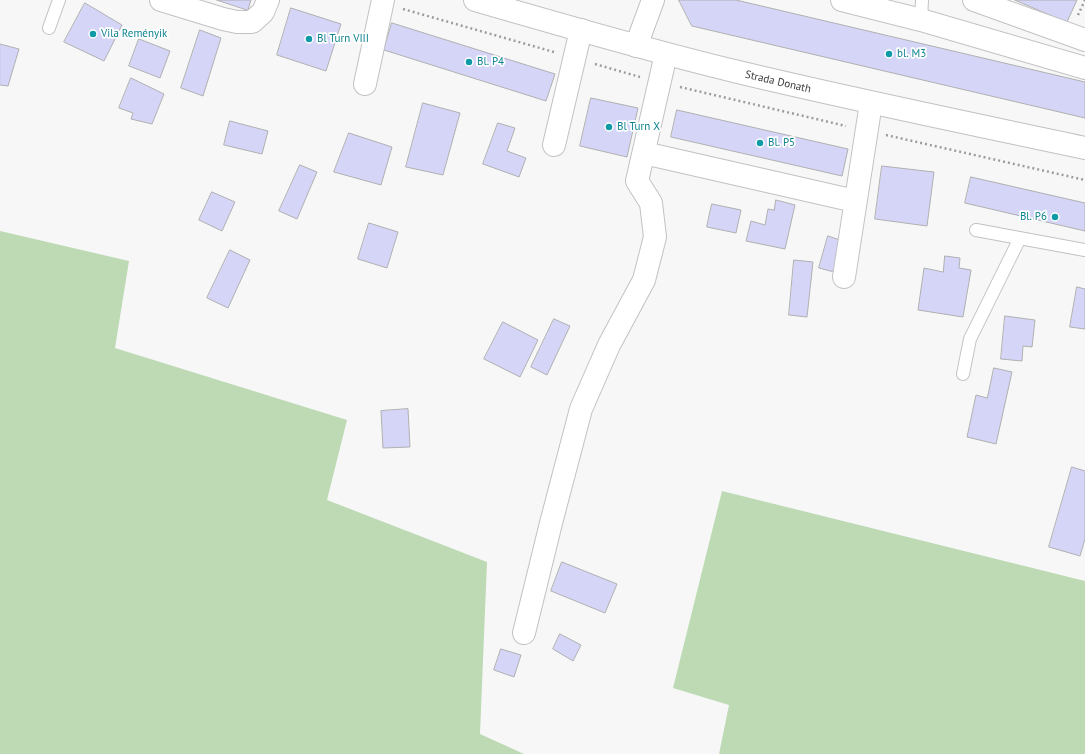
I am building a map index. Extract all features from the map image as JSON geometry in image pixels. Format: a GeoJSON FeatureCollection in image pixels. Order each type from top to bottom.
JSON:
{"type":"FeatureCollection","features":[{"type":"Feature","properties":{"kind":"street"},"geometry":{"type":"LineString","coordinates":[[161,0],[223,19],[237,22],[252,22],[263,12],[268,0]]}},
{"type":"Feature","properties":{"kind":"street","name":"Strada Donath"},"geometry":{"type":"LineString","coordinates":[[475,0],[636,46],[734,71],[871,103],[1085,148]]}},
{"type":"Feature","properties":{"kind":"street"},"geometry":{"type":"LineString","coordinates":[[636,46],[653,0]]}},
{"type":"Feature","properties":{"kind":"street"},"geometry":{"type":"LineString","coordinates":[[842,0],[922,10],[1085,68]]}},
{"type":"Feature","properties":{"kind":"street"},"geometry":{"type":"LineString","coordinates":[[974,0],[1085,40]]}},
{"type":"Feature","properties":{"kind":"street"},"geometry":{"type":"LineString","coordinates":[[365,84],[383,2]]}},
{"type":"Feature","properties":{"kind":"street"},"geometry":{"type":"LineString","coordinates":[[554,145],[581,30]]}},
{"type":"Feature","properties":{"kind":"street"},"geometry":{"type":"LineString","coordinates":[[524,633],[581,409],[609,344],[644,280],[655,237],[651,203],[638,181],[666,54]]}},
{"type":"Feature","properties":{"kind":"street"},"geometry":{"type":"LineString","coordinates":[[844,277],[871,103]]}},
{"type":"Feature","properties":{"kind":"street"},"geometry":{"type":"LineString","coordinates":[[644,153],[855,201]]}},
{"type":"Feature","properties":{"kind":"lane"},"geometry":{"type":"LineString","coordinates":[[49,28],[59,0]]}},
{"type":"Feature","properties":{"kind":"lane"},"geometry":{"type":"LineString","coordinates":[[976,230],[1085,250]]}},
{"type":"Feature","properties":{"kind":"lane"},"geometry":{"type":"LineString","coordinates":[[963,374],[970,339],[1020,238]]}},
{"type":"Feature","properties":{"kind":"path"},"geometry":{"type":"LineString","coordinates":[[383,2],[659,82],[1085,180]]}},
{"type":"Feature","properties":{"kind":"green space"},"geometry":{"type":"Polygon","coordinates":[[[0,231],[129,261],[115,348],[347,420],[327,500],[487,562],[480,734],[524,754],[0,754],[0,231]]]}},
{"type":"Feature","properties":{"kind":"green space"},"geometry":{"type":"Polygon","coordinates":[[[722,491],[1085,581],[1085,754],[719,754],[729,705],[673,688],[722,491]]]}},
{"type":"Feature","properties":{"kind":"building"},"geometry":{"type":"Polygon","coordinates":[[[217,0],[251,0],[248,10],[217,0]]]}},
{"type":"Feature","properties":{"kind":"building","name":"bl. M3"},"geometry":{"type":"Polygon","coordinates":[[[679,0],[736,0],[1085,82],[1085,118],[692,26],[679,0]]]}},
{"type":"Feature","properties":{"kind":"building"},"geometry":{"type":"Polygon","coordinates":[[[1015,0],[1077,0],[1067,22],[1015,0]]]}},
{"type":"Feature","properties":{"kind":"building","name":"Vila Reményik"},"geometry":{"type":"Polygon","coordinates":[[[85,3],[122,25],[104,61],[64,42],[85,3]]]}},
{"type":"Feature","properties":{"kind":"building","name":"Bl Turn VIII"},"geometry":{"type":"Polygon","coordinates":[[[291,8],[341,24],[326,71],[277,55],[291,8]]]}},
{"type":"Feature","properties":{"kind":"building","name":"Bl. P4"},"geometry":{"type":"Polygon","coordinates":[[[392,23],[555,74],[546,101],[384,50],[392,23]]]}},
{"type":"Feature","properties":{"kind":"building"},"geometry":{"type":"Polygon","coordinates":[[[200,30],[221,38],[203,96],[181,88],[200,30]]]}},
{"type":"Feature","properties":{"kind":"building"},"geometry":{"type":"Polygon","coordinates":[[[139,39],[170,51],[160,78],[129,66],[139,39]]]}},
{"type":"Feature","properties":{"kind":"building"},"geometry":{"type":"Polygon","coordinates":[[[0,44],[19,49],[8,86],[0,85],[0,44]]]}},
{"type":"Feature","properties":{"kind":"building"},"geometry":{"type":"Polygon","coordinates":[[[131,78],[164,94],[152,124],[131,119],[133,113],[119,108],[131,78]]]}},
{"type":"Feature","properties":{"kind":"building","name":"Bl Turn X"},"geometry":{"type":"Polygon","coordinates":[[[591,98],[638,108],[627,157],[580,146],[591,98]]]}},
{"type":"Feature","properties":{"kind":"building"},"geometry":{"type":"Polygon","coordinates":[[[423,103],[460,113],[443,175],[406,167],[423,103]]]}},
{"type":"Feature","properties":{"kind":"building","name":"Bl. P5"},"geometry":{"type":"Polygon","coordinates":[[[677,110],[848,149],[842,176],[671,137],[677,110]]]}},
{"type":"Feature","properties":{"kind":"building"},"geometry":{"type":"Polygon","coordinates":[[[230,121],[268,131],[262,154],[224,145],[230,121]]]}},
{"type":"Feature","properties":{"kind":"building"},"geometry":{"type":"Polygon","coordinates":[[[498,123],[515,128],[507,151],[526,158],[519,177],[483,164],[498,123]]]}},
{"type":"Feature","properties":{"kind":"building"},"geometry":{"type":"Polygon","coordinates":[[[349,133],[392,147],[381,185],[334,172],[349,133]]]}},
{"type":"Feature","properties":{"kind":"building"},"geometry":{"type":"Polygon","coordinates":[[[300,165],[317,172],[297,219],[279,211],[300,165]]]}},
{"type":"Feature","properties":{"kind":"building"},"geometry":{"type":"Polygon","coordinates":[[[882,166],[934,172],[927,226],[875,219],[882,166]]]}},
{"type":"Feature","properties":{"kind":"building","name":"Bl. P6"},"geometry":{"type":"Polygon","coordinates":[[[971,177],[1085,203],[1085,231],[965,203],[971,177]]]}},
{"type":"Feature","properties":{"kind":"building"},"geometry":{"type":"Polygon","coordinates":[[[212,192],[235,202],[222,231],[199,220],[212,192]]]}},
{"type":"Feature","properties":{"kind":"building"},"geometry":{"type":"Polygon","coordinates":[[[776,200],[795,205],[785,249],[746,241],[751,221],[765,225],[768,209],[774,210],[776,200]]]}},
{"type":"Feature","properties":{"kind":"building"},"geometry":{"type":"Polygon","coordinates":[[[712,204],[741,210],[736,233],[707,227],[712,204]]]}},
{"type":"Feature","properties":{"kind":"building"},"geometry":{"type":"Polygon","coordinates":[[[369,223],[398,232],[387,268],[358,259],[369,223]]]}},
{"type":"Feature","properties":{"kind":"building"},"geometry":{"type":"Polygon","coordinates":[[[828,236],[843,241],[834,272],[819,268],[828,236]]]}},
{"type":"Feature","properties":{"kind":"building"},"geometry":{"type":"Polygon","coordinates":[[[230,250],[250,260],[228,308],[207,298],[230,250]]]}},
{"type":"Feature","properties":{"kind":"building"},"geometry":{"type":"Polygon","coordinates":[[[945,256],[960,258],[959,268],[971,270],[963,317],[918,310],[924,268],[943,272],[945,256]]]}},
{"type":"Feature","properties":{"kind":"building"},"geometry":{"type":"Polygon","coordinates":[[[794,260],[813,262],[807,317],[789,315],[794,260]]]}},
{"type":"Feature","properties":{"kind":"building"},"geometry":{"type":"Polygon","coordinates":[[[1077,287],[1085,289],[1085,329],[1070,327],[1077,287]]]}},
{"type":"Feature","properties":{"kind":"building"},"geometry":{"type":"Polygon","coordinates":[[[1005,316],[1035,320],[1032,347],[1023,346],[1022,361],[1001,359],[1005,316]]]}},
{"type":"Feature","properties":{"kind":"building"},"geometry":{"type":"Polygon","coordinates":[[[554,319],[570,326],[547,375],[531,367],[554,319]]]}},
{"type":"Feature","properties":{"kind":"building"},"geometry":{"type":"Polygon","coordinates":[[[503,322],[538,340],[520,377],[484,359],[503,322]]]}},
{"type":"Feature","properties":{"kind":"building"},"geometry":{"type":"Polygon","coordinates":[[[994,368],[1012,372],[996,444],[967,437],[976,395],[987,398],[994,368]]]}},
{"type":"Feature","properties":{"kind":"building"},"geometry":{"type":"Polygon","coordinates":[[[408,409],[410,447],[383,448],[381,411],[408,409]]]}},
{"type":"Feature","properties":{"kind":"building"},"geometry":{"type":"Polygon","coordinates":[[[1072,467],[1085,471],[1085,539],[1080,556],[1049,547],[1072,467]]]}},
{"type":"Feature","properties":{"kind":"building"},"geometry":{"type":"Polygon","coordinates":[[[562,562],[617,584],[605,613],[551,591],[562,562]]]}},
{"type":"Feature","properties":{"kind":"building"},"geometry":{"type":"Polygon","coordinates":[[[560,634],[581,645],[573,661],[553,649],[560,634]]]}},
{"type":"Feature","properties":{"kind":"building"},"geometry":{"type":"Polygon","coordinates":[[[501,649],[521,655],[514,677],[494,670],[501,649]]]}},
{"type":"Feature","properties":{"kind":"place","name":"Vila Reményik"},"geometry":{"type":"Point","coordinates":[93,34]}},
{"type":"Feature","properties":{"kind":"place","name":"Bl Turn VIII"},"geometry":{"type":"Point","coordinates":[309,39]}},
{"type":"Feature","properties":{"kind":"place","name":"bl. M3"},"geometry":{"type":"Point","coordinates":[889,54]}},
{"type":"Feature","properties":{"kind":"place","name":"Bl. P4"},"geometry":{"type":"Point","coordinates":[469,62]}},
{"type":"Feature","properties":{"kind":"place","name":"Bl Turn X"},"geometry":{"type":"Point","coordinates":[609,127]}},
{"type":"Feature","properties":{"kind":"place","name":"Bl. P5"},"geometry":{"type":"Point","coordinates":[760,143]}},
{"type":"Feature","properties":{"kind":"place","name":"Bl. P6"},"geometry":{"type":"Point","coordinates":[1055,217]}}]}
